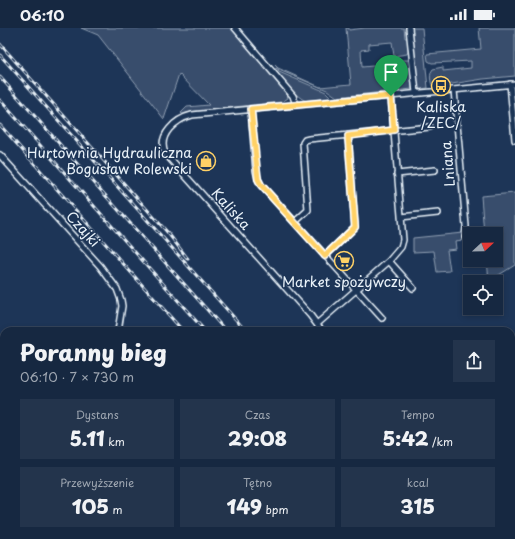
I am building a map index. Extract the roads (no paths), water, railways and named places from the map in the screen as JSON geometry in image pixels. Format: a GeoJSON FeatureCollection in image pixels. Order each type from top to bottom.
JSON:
{"type":"FeatureCollection","features":[{"type":"Feature","properties":{"kind":"street"},"geometry":{"type":"LineString","coordinates":[[235,28],[294,96],[296,105]]}},
{"type":"Feature","properties":{"kind":"street"},"geometry":{"type":"LineString","coordinates":[[409,28],[416,93]]}},
{"type":"Feature","properties":{"kind":"street"},"geometry":{"type":"LineString","coordinates":[[512,84],[515,140]]}},
{"type":"Feature","properties":{"kind":"street","name":"Kaliska"},"geometry":{"type":"LineString","coordinates":[[319,327],[170,159],[162,143],[165,136],[174,125],[192,115],[512,84]]}},
{"type":"Feature","properties":{"kind":"street","name":"Lniana"},"geometry":{"type":"LineString","coordinates":[[454,90],[466,227]]}},
{"type":"Feature","properties":{"kind":"street"},"geometry":{"type":"LineString","coordinates":[[317,324],[389,261],[398,252],[402,245],[391,96]]}},
{"type":"Feature","properties":{"kind":"street"},"geometry":{"type":"LineString","coordinates":[[251,109],[258,179],[261,185],[382,318]]}},
{"type":"Feature","properties":{"kind":"street"},"geometry":{"type":"LineString","coordinates":[[295,222],[308,210],[303,143],[305,140],[430,127]]}},
{"type":"Feature","properties":{"kind":"street"},"geometry":{"type":"LineString","coordinates":[[325,256],[355,227],[348,136]]}},
{"type":"Feature","properties":{"kind":"street","name":"Czajki"},"geometry":{"type":"LineString","coordinates":[[0,154],[100,266],[117,289],[122,300],[119,327]]}},
{"type":"Feature","properties":{"kind":"street"},"geometry":{"type":"LineString","coordinates":[[397,174],[435,170]]}},
{"type":"Feature","properties":{"kind":"street"},"geometry":{"type":"LineString","coordinates":[[401,217],[438,213]]}},
{"type":"Feature","properties":{"kind":"street"},"geometry":{"type":"LineString","coordinates":[[389,261],[414,288]]}},
{"type":"Feature","properties":{"kind":"railway"},"geometry":{"type":"LineString","coordinates":[[0,44],[168,233],[188,259]]}},
{"type":"Feature","properties":{"kind":"railway"},"geometry":{"type":"LineString","coordinates":[[0,55],[242,327]]}},
{"type":"Feature","properties":{"kind":"railway"},"geometry":{"type":"LineString","coordinates":[[0,77],[222,327]]}},
{"type":"Feature","properties":{"kind":"railway"},"geometry":{"type":"LineString","coordinates":[[0,100],[201,327]]}},
{"type":"Feature","properties":{"kind":"railway"},"geometry":{"type":"LineString","coordinates":[[0,125],[179,327]]}},
{"type":"Feature","properties":{"kind":"place","name":"Kaliska /ZEC/"},"geometry":{"type":"Point","coordinates":[441,86]}},
{"type":"Feature","properties":{"kind":"place","name":"Hurtownia Hydrauliczna Bogusław Rolewski"},"geometry":{"type":"Point","coordinates":[206,161]}},
{"type":"Feature","properties":{"kind":"place","name":"Market spożywczy"},"geometry":{"type":"Point","coordinates":[344,261]}}]}
